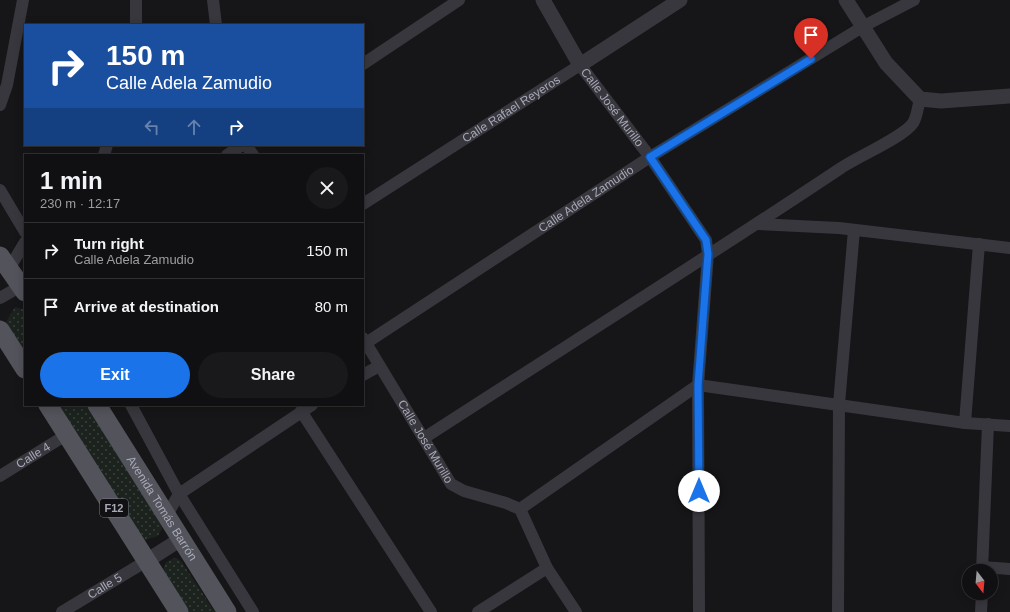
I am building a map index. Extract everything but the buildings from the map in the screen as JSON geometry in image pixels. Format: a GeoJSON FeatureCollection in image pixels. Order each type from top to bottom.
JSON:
{"type":"FeatureCollection","features":[{"type":"Feature","properties":{"kind":"main road"},"geometry":{"type":"LineString","coordinates":[[5,263],[23,289]]}},
{"type":"Feature","properties":{"kind":"main road"},"geometry":{"type":"LineString","coordinates":[[0,330],[24,367]]}},
{"type":"Feature","properties":{"kind":"main road","name":"F12"},"geometry":{"type":"LineString","coordinates":[[49,406],[148,560],[179,612]]}},
{"type":"Feature","properties":{"kind":"main road","name":"Avenida Tomás Barrón"},"geometry":{"type":"LineString","coordinates":[[98,406],[227,612]]}},
{"type":"Feature","properties":{"kind":"street"},"geometry":{"type":"LineString","coordinates":[[0,105],[8,84],[23,0]]}},
{"type":"Feature","properties":{"kind":"street"},"geometry":{"type":"LineString","coordinates":[[136,0],[136,24]]}},
{"type":"Feature","properties":{"kind":"street"},"geometry":{"type":"LineString","coordinates":[[213,0],[216,24]]}},
{"type":"Feature","properties":{"kind":"street"},"geometry":{"type":"LineString","coordinates":[[364,63],[459,0]]}},
{"type":"Feature","properties":{"kind":"street","name":"Calle José Murillo"},"geometry":{"type":"LineString","coordinates":[[543,0],[580,65],[650,157],[706,240],[708,254],[698,385],[699,612]]}},
{"type":"Feature","properties":{"kind":"street","name":"Calle Rafael Reyeros"},"geometry":{"type":"LineString","coordinates":[[364,203],[680,0]]}},
{"type":"Feature","properties":{"kind":"street"},"geometry":{"type":"LineString","coordinates":[[846,0],[864,26],[886,63],[920,100],[942,101],[1003,96],[1010,89]]}},
{"type":"Feature","properties":{"kind":"street","name":"Calle Adela Zamudio"},"geometry":{"type":"LineString","coordinates":[[364,340],[650,157],[864,26],[914,0]]}},
{"type":"Feature","properties":{"kind":"street"},"geometry":{"type":"LineString","coordinates":[[424,438],[708,254],[758,224],[843,167],[898,135],[913,123],[920,100]]}},
{"type":"Feature","properties":{"kind":"street"},"geometry":{"type":"LineString","coordinates":[[228,154],[240,146]]}},
{"type":"Feature","properties":{"kind":"street"},"geometry":{"type":"LineString","coordinates":[[0,190],[24,230]]}},
{"type":"Feature","properties":{"kind":"street"},"geometry":{"type":"LineString","coordinates":[[758,224],[854,230],[1010,248]]}},
{"type":"Feature","properties":{"kind":"street"},"geometry":{"type":"LineString","coordinates":[[838,612],[839,404],[854,230]]}},
{"type":"Feature","properties":{"kind":"street"},"geometry":{"type":"LineString","coordinates":[[5,263],[24,243]]}},
{"type":"Feature","properties":{"kind":"street"},"geometry":{"type":"LineString","coordinates":[[965,423],[979,244]]}},
{"type":"Feature","properties":{"kind":"street"},"geometry":{"type":"LineString","coordinates":[[0,298],[23,289]]}},
{"type":"Feature","properties":{"kind":"street","name":"Calle José Murillo"},"geometry":{"type":"LineString","coordinates":[[364,340],[451,484],[464,491],[506,503],[520,510]]}},
{"type":"Feature","properties":{"kind":"street"},"geometry":{"type":"LineString","coordinates":[[364,374],[379,366]]}},
{"type":"Feature","properties":{"kind":"street"},"geometry":{"type":"LineString","coordinates":[[576,612],[547,568],[520,510],[698,385],[965,423],[1010,426]]}},
{"type":"Feature","properties":{"kind":"street"},"geometry":{"type":"LineString","coordinates":[[132,406],[179,494],[253,612]]}},
{"type":"Feature","properties":{"kind":"street"},"geometry":{"type":"LineString","coordinates":[[167,515],[179,494],[310,406]]}},
{"type":"Feature","properties":{"kind":"street"},"geometry":{"type":"LineString","coordinates":[[301,411],[431,612]]}},
{"type":"Feature","properties":{"kind":"street"},"geometry":{"type":"LineString","coordinates":[[982,564],[988,424]]}},
{"type":"Feature","properties":{"kind":"street","name":"Calle 4"},"geometry":{"type":"LineString","coordinates":[[0,476],[66,434]]}},
{"type":"Feature","properties":{"kind":"street"},"geometry":{"type":"LineString","coordinates":[[148,560],[181,539]]}},
{"type":"Feature","properties":{"kind":"street","name":"Calle 5"},"geometry":{"type":"LineString","coordinates":[[62,612],[148,560]]}},
{"type":"Feature","properties":{"kind":"street"},"geometry":{"type":"LineString","coordinates":[[478,612],[547,568]]}},
{"type":"Feature","properties":{"kind":"street"},"geometry":{"type":"LineString","coordinates":[[998,569],[1010,569]]}},
{"type":"Feature","properties":{"kind":"street"},"geometry":{"type":"LineString","coordinates":[[981,612],[982,600]]}},
{"type":"Feature","properties":{"kind":"shaded area"},"geometry":{"type":"Polygon","coordinates":[[[15,307],[24,310],[24,350],[6,322],[15,307]]]}},
{"type":"Feature","properties":{"kind":"shaded area"},"geometry":{"type":"Polygon","coordinates":[[[59,406],[87,406],[160,522],[162,528],[158,536],[145,540],[141,537],[59,406]]]}},
{"type":"Feature","properties":{"kind":"shaded area"},"geometry":{"type":"Polygon","coordinates":[[[176,558],[181,561],[215,612],[187,612],[163,571],[166,562],[176,558]]]}},
{"type":"Feature","properties":{"kind":"route"},"geometry":{"type":"LineString","coordinates":[[699,491],[698,385],[708,254],[706,240],[650,157],[811,59]]}}]}
